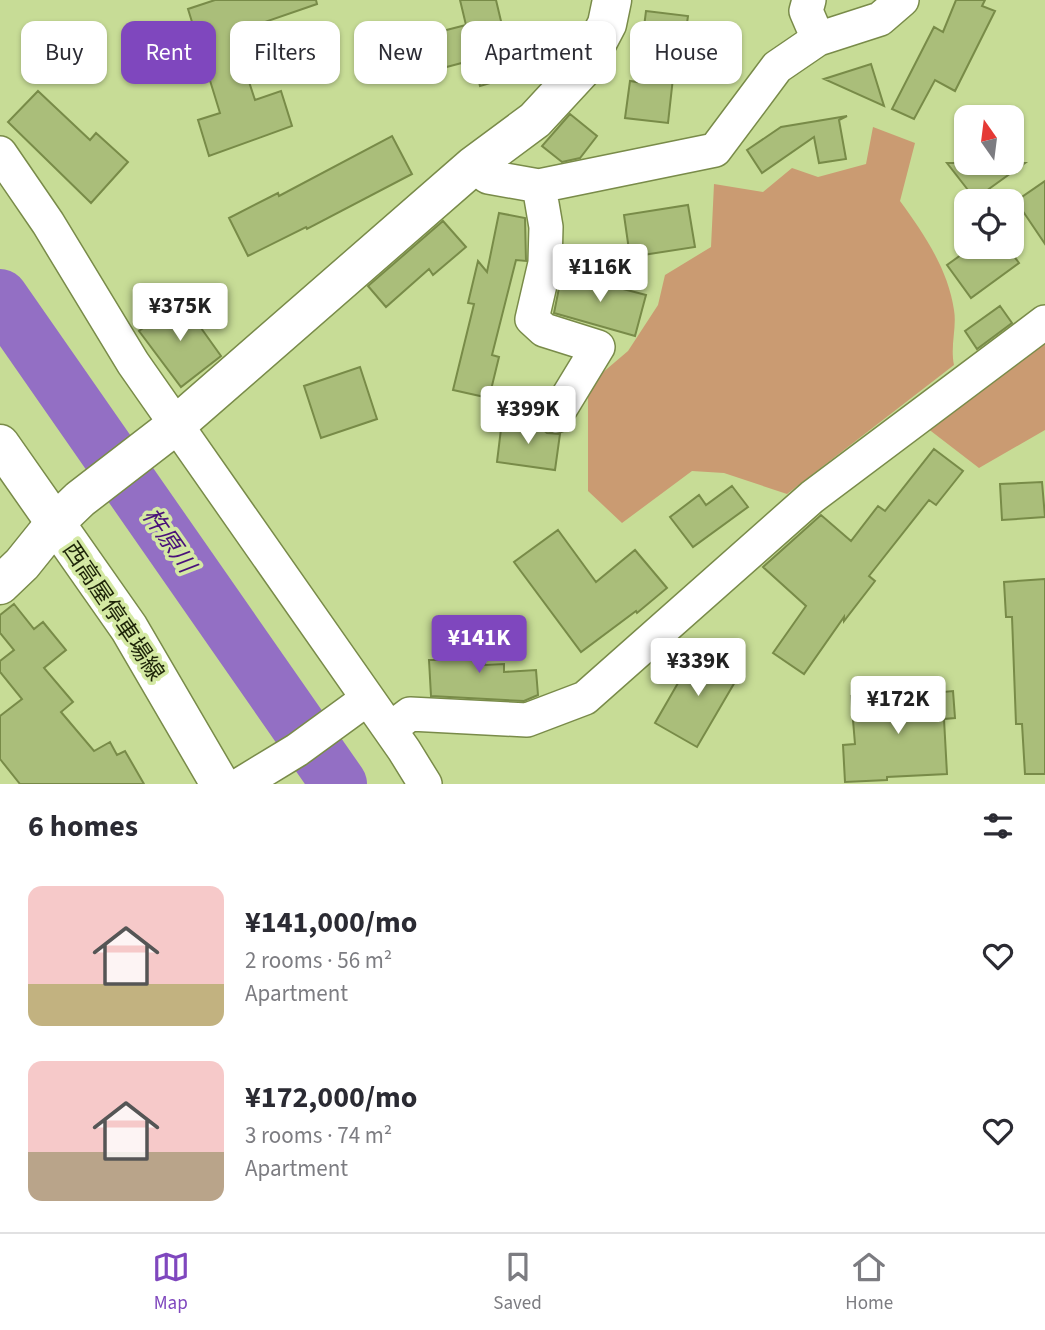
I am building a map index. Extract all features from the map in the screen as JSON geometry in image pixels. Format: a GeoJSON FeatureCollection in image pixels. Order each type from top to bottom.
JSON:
{"type":"FeatureCollection","features":[{"type":"Feature","properties":{"kind":"street"},"geometry":{"type":"LineString","coordinates":[[0,585],[22,564],[55,523],[89,493],[170,430],[473,166],[535,120],[585,66],[607,24],[612,0]]}},
{"type":"Feature","properties":{"kind":"street"},"geometry":{"type":"LineString","coordinates":[[809,0],[806,11],[818,38]]}},
{"type":"Feature","properties":{"kind":"street"},"geometry":{"type":"LineString","coordinates":[[473,166],[488,177],[539,186],[715,150],[777,67],[818,38],[880,19],[902,0]]}},
{"type":"Feature","properties":{"kind":"street"},"geometry":{"type":"LineString","coordinates":[[0,153],[48,223],[133,363],[170,430],[360,704],[390,729],[425,784]]}},
{"type":"Feature","properties":{"kind":"street"},"geometry":{"type":"LineString","coordinates":[[539,186],[545,227],[545,263],[533,319],[544,330],[598,347],[556,416]]}},
{"type":"Feature","properties":{"kind":"street"},"geometry":{"type":"LineString","coordinates":[[390,729],[410,714],[527,720],[585,698],[812,498],[1045,322]]}},
{"type":"Feature","properties":{"kind":"street","name":"西高屋停車場線"},"geometry":{"type":"LineString","coordinates":[[0,444],[129,628],[220,784]]}},
{"type":"Feature","properties":{"kind":"street"},"geometry":{"type":"LineString","coordinates":[[241,784],[297,750],[360,704]]}},
{"type":"Feature","properties":{"kind":"shaded area"},"geometry":{"type":"Polygon","coordinates":[[[873,127],[915,143],[900,201],[941,266],[951,295],[955,317],[954,365],[787,494],[724,473],[692,471],[622,523],[588,491],[588,385],[628,351],[658,305],[665,275],[711,247],[714,184],[763,192],[792,168],[818,177],[866,164],[873,127]]]}},
{"type":"Feature","properties":{"kind":"shaded area"},"geometry":{"type":"Polygon","coordinates":[[[1045,331],[1045,430],[979,468],[927,428],[1045,331]]]}},
{"type":"Feature","properties":{"kind":"building"},"geometry":{"type":"Polygon","coordinates":[[[215,0],[316,0],[317,4],[268,21],[230,21],[230,84],[250,84],[255,100],[281,91],[292,126],[209,156],[198,120],[220,113],[211,84],[216,84],[216,21],[192,21],[188,9],[215,0]]]}},
{"type":"Feature","properties":{"kind":"building"},"geometry":{"type":"Polygon","coordinates":[[[460,0],[496,0],[501,21],[465,21],[460,0]]]}},
{"type":"Feature","properties":{"kind":"building"},"geometry":{"type":"Polygon","coordinates":[[[956,0],[985,0],[982,6],[995,11],[955,91],[935,80],[914,119],[892,109],[934,27],[943,32],[956,0]]]}},
{"type":"Feature","properties":{"kind":"building"},"geometry":{"type":"Polygon","coordinates":[[[646,11],[688,16],[687,21],[645,21],[646,11]]]}},
{"type":"Feature","properties":{"kind":"building"},"geometry":{"type":"Polygon","coordinates":[[[461,26],[461,63],[447,67],[447,30],[461,26]]]}},
{"type":"Feature","properties":{"kind":"building"},"geometry":{"type":"Polygon","coordinates":[[[871,64],[884,106],[824,79],[871,64]]]}},
{"type":"Feature","properties":{"kind":"building"},"geometry":{"type":"Polygon","coordinates":[[[630,81],[630,84],[672,84],[668,123],[625,118],[630,81]]]}},
{"type":"Feature","properties":{"kind":"building"},"geometry":{"type":"Polygon","coordinates":[[[38,91],[90,140],[96,133],[128,162],[91,203],[8,122],[38,91]]]}},
{"type":"Feature","properties":{"kind":"building"},"geometry":{"type":"Polygon","coordinates":[[[570,114],[597,136],[580,158],[562,162],[542,146],[570,114]]]}},
{"type":"Feature","properties":{"kind":"building"},"geometry":{"type":"Polygon","coordinates":[[[847,116],[839,120],[846,159],[819,163],[814,137],[762,173],[747,150],[781,127],[847,116]]]}},
{"type":"Feature","properties":{"kind":"building"},"geometry":{"type":"Polygon","coordinates":[[[392,136],[412,174],[307,229],[306,227],[248,256],[229,218],[278,193],[279,196],[392,136]]]}},
{"type":"Feature","properties":{"kind":"building"},"geometry":{"type":"Polygon","coordinates":[[[947,163],[954,163],[954,172],[947,163]]]}},
{"type":"Feature","properties":{"kind":"building"},"geometry":{"type":"Polygon","coordinates":[[[956,175],[1008,175],[989,189],[967,189],[956,175]]]}},
{"type":"Feature","properties":{"kind":"building"},"geometry":{"type":"Polygon","coordinates":[[[1045,181],[1045,244],[1024,213],[1024,195],[1045,181]]]}},
{"type":"Feature","properties":{"kind":"building"},"geometry":{"type":"Polygon","coordinates":[[[688,205],[695,247],[630,257],[624,215],[688,205]]]}},
{"type":"Feature","properties":{"kind":"building"},"geometry":{"type":"Polygon","coordinates":[[[499,213],[525,218],[526,261],[516,260],[492,355],[499,357],[489,398],[453,390],[474,304],[468,303],[478,261],[487,272],[499,213]]]}},
{"type":"Feature","properties":{"kind":"building"},"geometry":{"type":"Polygon","coordinates":[[[443,221],[466,247],[433,275],[429,269],[386,307],[368,286],[443,221]]]}},
{"type":"Feature","properties":{"kind":"building"},"geometry":{"type":"Polygon","coordinates":[[[955,259],[1016,259],[1019,263],[971,298],[947,265],[955,259]]]}},
{"type":"Feature","properties":{"kind":"building"},"geometry":{"type":"Polygon","coordinates":[[[562,273],[646,295],[635,336],[554,313],[562,273]]]}},
{"type":"Feature","properties":{"kind":"building"},"geometry":{"type":"Polygon","coordinates":[[[181,300],[221,356],[181,387],[139,331],[181,300]]]}},
{"type":"Feature","properties":{"kind":"building"},"geometry":{"type":"Polygon","coordinates":[[[1000,306],[1012,323],[977,349],[965,331],[1000,306]]]}},
{"type":"Feature","properties":{"kind":"building"},"geometry":{"type":"Polygon","coordinates":[[[360,367],[377,419],[321,438],[304,386],[360,367]]]}},
{"type":"Feature","properties":{"kind":"building"},"geometry":{"type":"Polygon","coordinates":[[[502,421],[540,427],[547,433],[560,434],[555,470],[497,462],[502,421]]]}},
{"type":"Feature","properties":{"kind":"building"},"geometry":{"type":"Polygon","coordinates":[[[934,449],[963,471],[936,505],[929,500],[869,576],[875,581],[844,621],[844,617],[804,674],[773,653],[806,606],[763,567],[821,515],[851,541],[878,506],[885,511],[934,449]]]}},
{"type":"Feature","properties":{"kind":"building"},"geometry":{"type":"Polygon","coordinates":[[[1042,482],[1045,517],[1002,520],[1000,484],[1042,482]]]}},
{"type":"Feature","properties":{"kind":"building"},"geometry":{"type":"Polygon","coordinates":[[[732,486],[748,507],[693,547],[670,517],[699,495],[706,505],[732,486]]]}},
{"type":"Feature","properties":{"kind":"building"},"geometry":{"type":"Polygon","coordinates":[[[558,530],[596,582],[635,550],[667,588],[637,613],[636,611],[581,652],[514,562],[558,530]]]}},
{"type":"Feature","properties":{"kind":"building"},"geometry":{"type":"Polygon","coordinates":[[[1045,579],[1045,774],[1025,774],[1022,724],[1016,724],[1012,617],[1006,617],[1004,582],[1045,579]]]}},
{"type":"Feature","properties":{"kind":"building"},"geometry":{"type":"Polygon","coordinates":[[[14,604],[34,629],[43,622],[66,650],[44,668],[73,702],[61,712],[94,751],[110,742],[117,755],[125,751],[144,784],[20,784],[0,759],[0,716],[22,699],[0,672],[0,661],[14,650],[0,633],[0,615],[14,604]]]}},
{"type":"Feature","properties":{"kind":"building"},"geometry":{"type":"Polygon","coordinates":[[[482,629],[485,665],[504,664],[504,672],[536,670],[538,695],[524,701],[431,696],[429,660],[458,660],[456,631],[482,629]]]}},
{"type":"Feature","properties":{"kind":"building"},"geometry":{"type":"Polygon","coordinates":[[[703,648],[732,666],[739,675],[697,747],[655,723],[678,683],[703,648]]]}},
{"type":"Feature","properties":{"kind":"building"},"geometry":{"type":"Polygon","coordinates":[[[953,691],[955,718],[944,719],[947,774],[845,782],[843,745],[855,744],[851,696],[891,693],[891,697],[953,691]]]}},
{"type":"Feature","properties":{"kind":"waterway","name":"杵原川"},"geometry":{"type":"LineString","coordinates":[[0,297],[339,784]]}}]}
